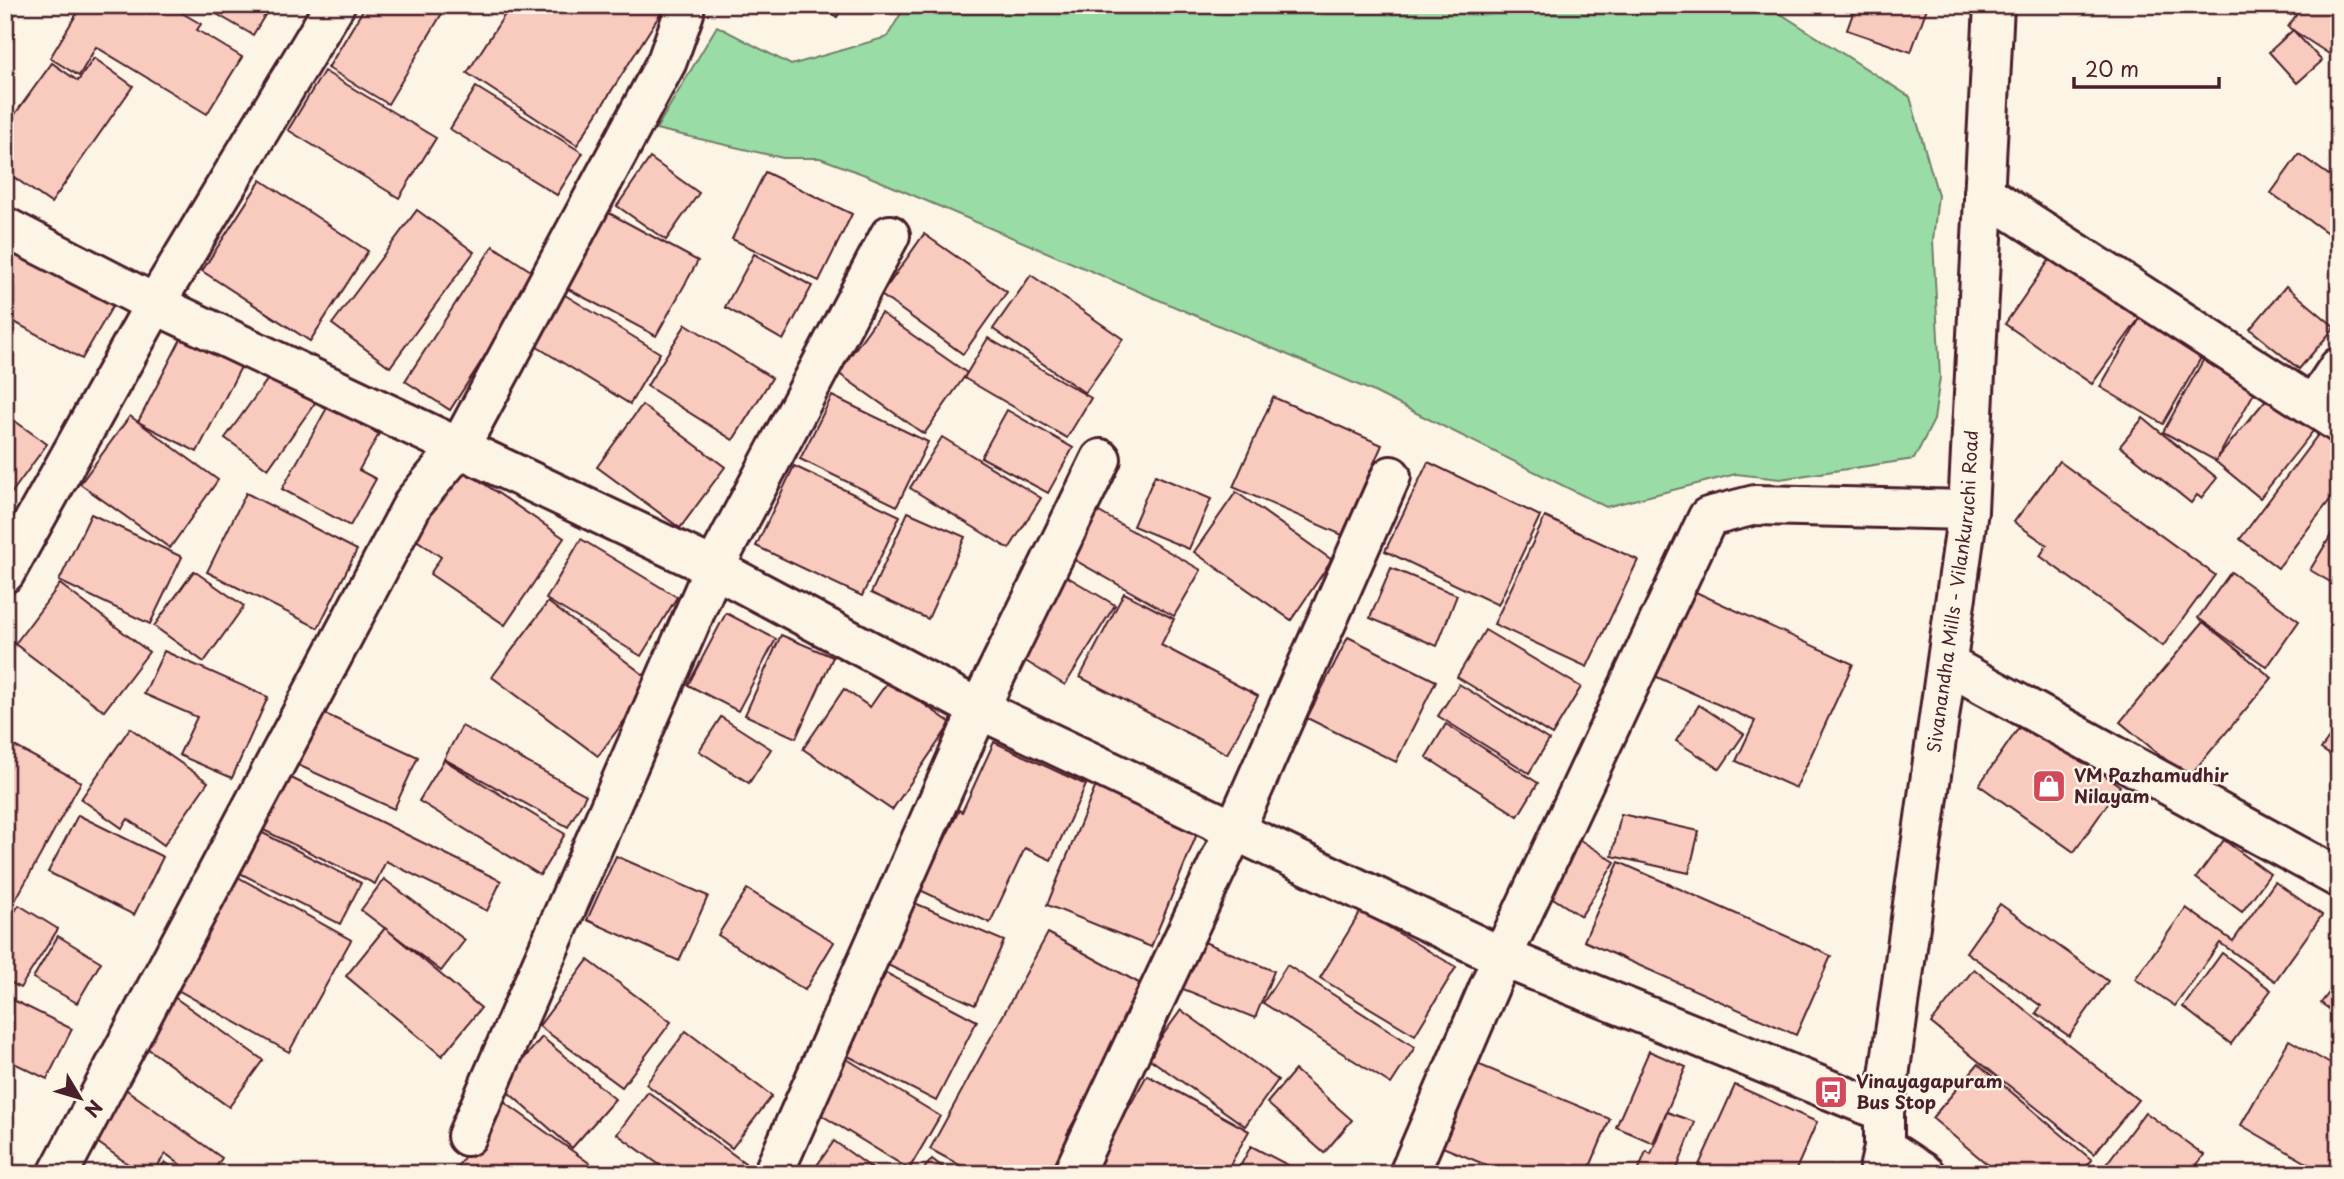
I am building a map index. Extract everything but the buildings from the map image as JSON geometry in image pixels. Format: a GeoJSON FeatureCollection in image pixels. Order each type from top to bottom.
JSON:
{"type":"FeatureCollection","features":[{"type":"Feature","properties":{"kind":"street"},"geometry":{"type":"LineString","coordinates":[[5,573],[155,304],[334,5]]}},
{"type":"Feature","properties":{"kind":"street"},"geometry":{"type":"LineString","coordinates":[[58,1174],[414,502],[459,448],[667,61],[684,13],[684,5]]}},
{"type":"Feature","properties":{"kind":"street","name":"Sivanandha Mills - Vilankuruchi Road"},"geometry":{"type":"LineString","coordinates":[[1882,1144],[1968,510],[1994,5]]}},
{"type":"Feature","properties":{"kind":"street"},"geometry":{"type":"LineString","coordinates":[[1984,193],[2326,415],[2339,367]]}},
{"type":"Feature","properties":{"kind":"street"},"geometry":{"type":"LineString","coordinates":[[5,227],[155,304],[715,568],[979,709],[1502,957],[1882,1144],[1925,1174]]}},
{"type":"Feature","properties":{"kind":"street"},"geometry":{"type":"LineString","coordinates":[[467,1136],[715,568],[890,235]]}},
{"type":"Feature","properties":{"kind":"street"},"geometry":{"type":"LineString","coordinates":[[773,1174],[979,709],[1101,458]]}},
{"type":"Feature","properties":{"kind":"street"},"geometry":{"type":"LineString","coordinates":[[1073,1174],[1235,829],[1391,476]]}},
{"type":"Feature","properties":{"kind":"street"},"geometry":{"type":"LineString","coordinates":[[1409,1174],[1502,957],[1708,517],[1755,505],[1968,510]]}},
{"type":"Feature","properties":{"kind":"street"},"geometry":{"type":"LineString","coordinates":[[1948,665],[2339,878]]}},
{"type":"Feature","properties":{"kind":"green space"},"geometry":{"type":"Polygon","coordinates":[[[906,5],[1767,5],[1910,97],[1938,195],[1933,240],[1940,377],[1934,420],[1914,459],[1780,479],[1736,474],[1606,507],[1370,390],[868,176],[820,158],[783,158],[656,129],[717,26],[791,65],[887,37],[906,5]]]}},
{"type":"Feature","properties":{"kind":"place","name":"VM Pazhamudhir Nilayam"},"geometry":{"type":"Point","coordinates":[2049,786]}},
{"type":"Feature","properties":{"kind":"place","name":"Vinayagapuram Bus Stop"},"geometry":{"type":"Point","coordinates":[1831,1092]}}]}
